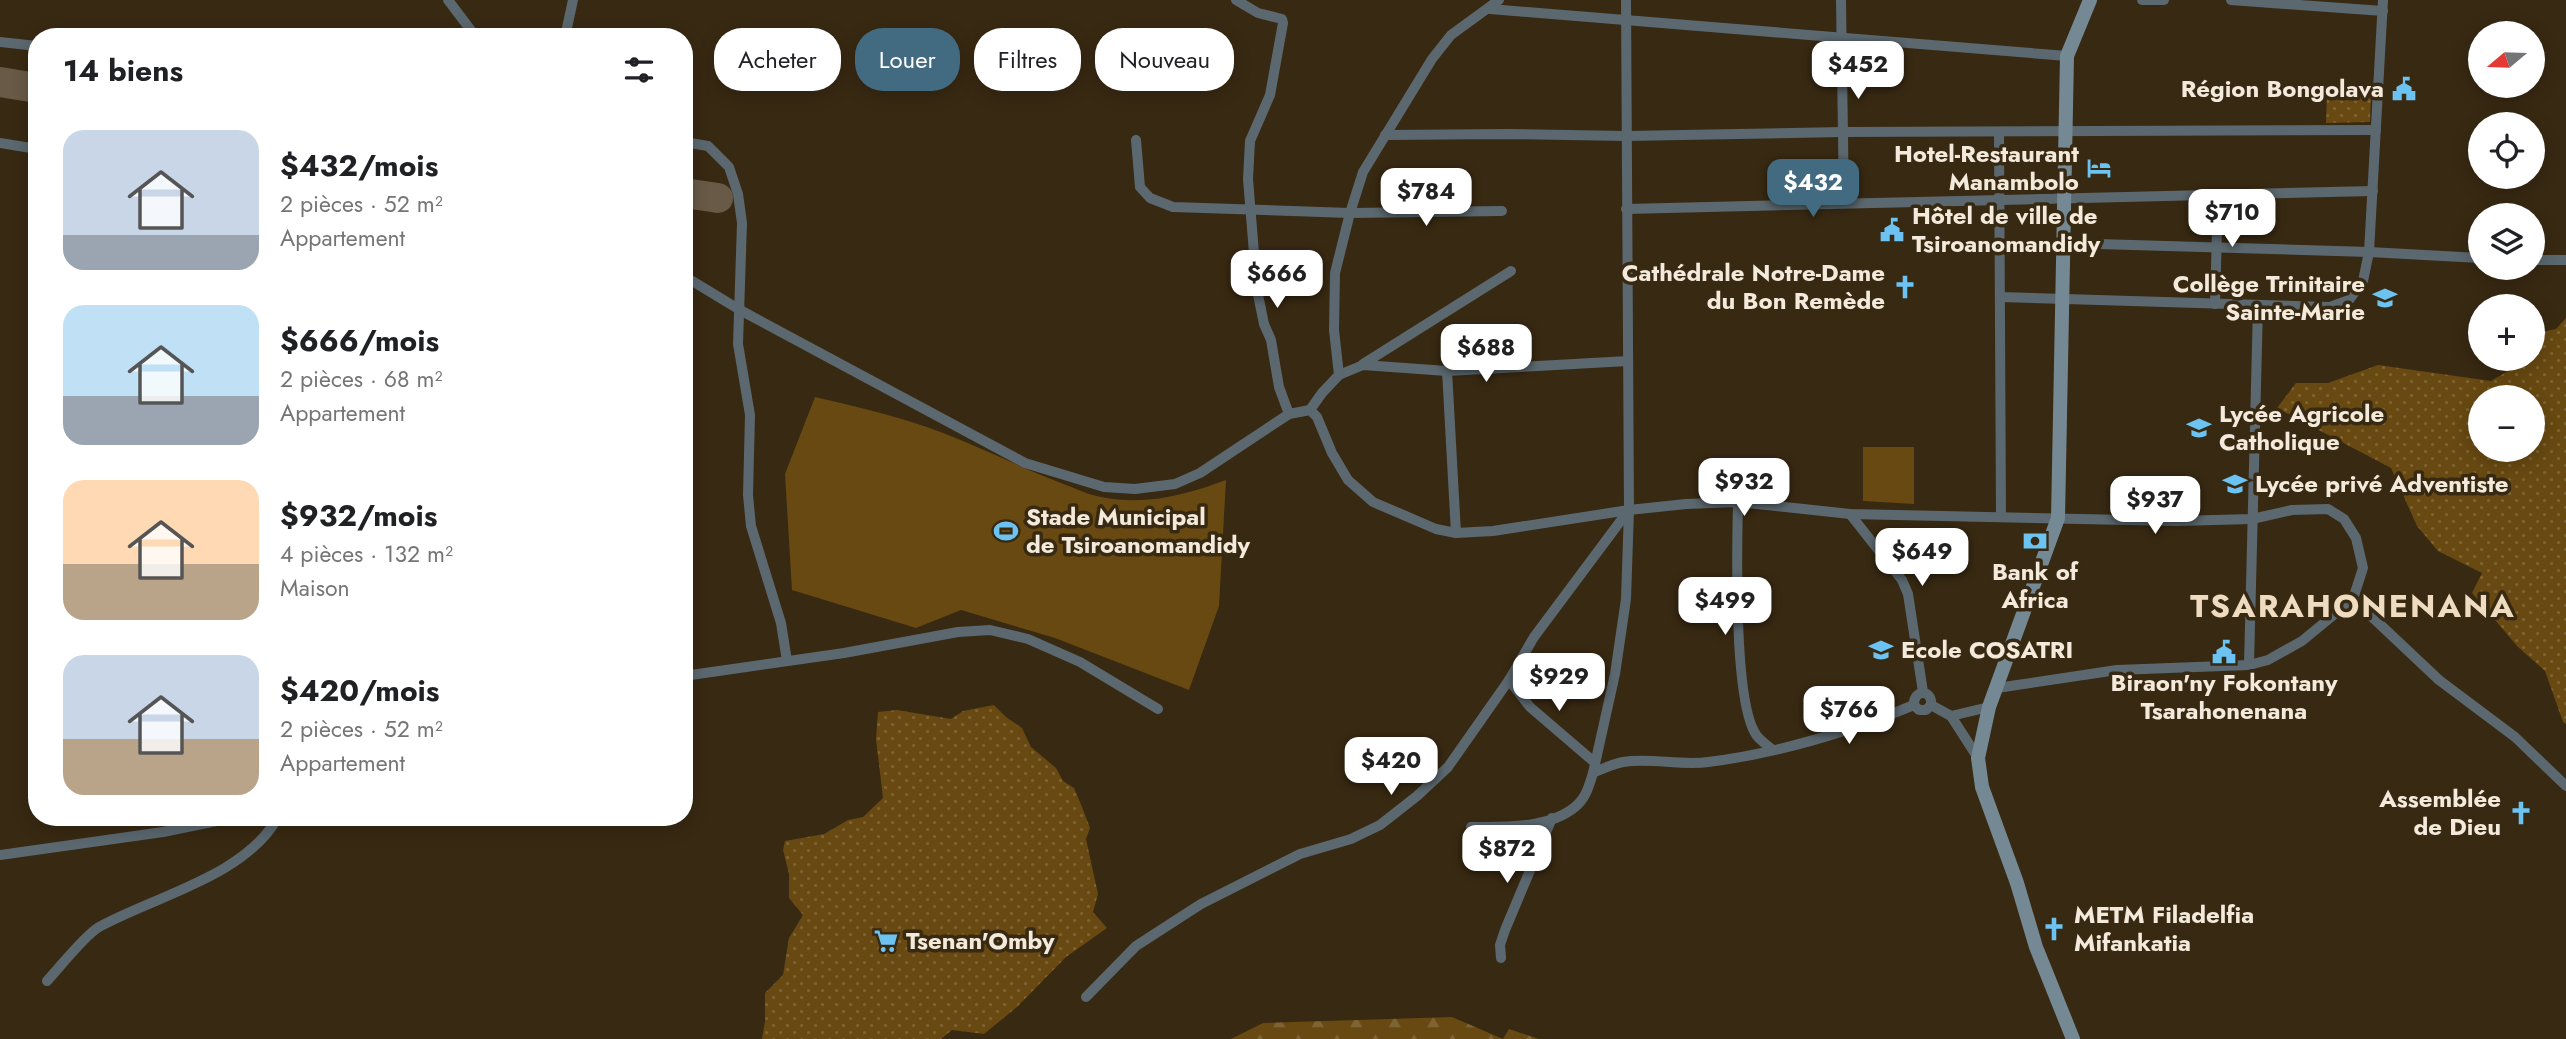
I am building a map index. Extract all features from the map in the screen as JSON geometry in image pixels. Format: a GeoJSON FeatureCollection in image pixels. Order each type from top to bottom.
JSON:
{"type":"FeatureCollection","features":[{"type":"Feature","properties":{"kind":"main road"},"geometry":{"type":"LineString","coordinates":[[2073,1039],[2036,947],[2017,883],[1982,787],[1978,758],[1989,707],[2057,519],[2067,57],[2090,0]]}},
{"type":"Feature","properties":{"kind":"street"},"geometry":{"type":"LineString","coordinates":[[448,0],[469,28]]}},
{"type":"Feature","properties":{"kind":"street"},"geometry":{"type":"LineString","coordinates":[[567,28],[573,0]]}},
{"type":"Feature","properties":{"kind":"street"},"geometry":{"type":"LineString","coordinates":[[1236,0],[1258,13],[1282,19],[1283,23],[1270,96],[1250,141],[1248,179],[1259,301],[1271,340],[1279,387],[1289,414]]}},
{"type":"Feature","properties":{"kind":"street"},"geometry":{"type":"LineString","coordinates":[[1339,375],[1334,330],[1335,273],[1363,172],[1432,59],[1451,35],[1499,0]]}},
{"type":"Feature","properties":{"kind":"street"},"geometry":{"type":"LineString","coordinates":[[1471,827],[1510,827],[1552,818],[1574,807],[1588,792],[1615,674],[1626,599],[1629,510],[1626,0]]}},
{"type":"Feature","properties":{"kind":"street"},"geometry":{"type":"LineString","coordinates":[[1841,0],[1844,203]]}},
{"type":"Feature","properties":{"kind":"street"},"geometry":{"type":"LineString","coordinates":[[2142,0],[2164,0]]}},
{"type":"Feature","properties":{"kind":"street"},"geometry":{"type":"LineString","coordinates":[[2000,297],[2330,307],[2350,300],[2363,281],[2369,252],[2383,6],[2231,0]]}},
{"type":"Feature","properties":{"kind":"street"},"geometry":{"type":"LineString","coordinates":[[1490,9],[2067,57]]}},
{"type":"Feature","properties":{"kind":"street"},"geometry":{"type":"LineString","coordinates":[[0,42],[28,45]]}},
{"type":"Feature","properties":{"kind":"street"},"geometry":{"type":"LineString","coordinates":[[1385,135],[1626,136],[1843,132],[2376,130]]}},
{"type":"Feature","properties":{"kind":"street"},"geometry":{"type":"LineString","coordinates":[[1999,132],[2001,517]]}},
{"type":"Feature","properties":{"kind":"street"},"geometry":{"type":"LineString","coordinates":[[1136,140],[1140,187],[1150,198],[1173,207],[1350,214],[1502,211]]}},
{"type":"Feature","properties":{"kind":"street"},"geometry":{"type":"LineString","coordinates":[[0,142],[28,147]]}},
{"type":"Feature","properties":{"kind":"street"},"geometry":{"type":"LineString","coordinates":[[693,144],[708,146],[729,167],[738,194],[742,223],[738,344],[750,415],[748,495],[751,526],[781,623],[787,661]]}},
{"type":"Feature","properties":{"kind":"street"},"geometry":{"type":"LineString","coordinates":[[1626,209],[2373,191]]}},
{"type":"Feature","properties":{"kind":"street"},"geometry":{"type":"LineString","coordinates":[[2216,304],[2218,194]]}},
{"type":"Feature","properties":{"kind":"street"},"geometry":{"type":"LineString","coordinates":[[2063,243],[2468,257]]}},
{"type":"Feature","properties":{"kind":"street"},"geometry":{"type":"LineString","coordinates":[[2545,260],[2566,260]]}},
{"type":"Feature","properties":{"kind":"street"},"geometry":{"type":"LineString","coordinates":[[693,281],[740,310],[1025,463],[1104,487],[1135,489],[1175,484],[1200,473],[1289,414],[1310,410],[1339,375],[1363,365],[1511,271]]}},
{"type":"Feature","properties":{"kind":"street"},"geometry":{"type":"LineString","coordinates":[[2249,665],[2258,306]]}},
{"type":"Feature","properties":{"kind":"street"},"geometry":{"type":"LineString","coordinates":[[1363,365],[1447,371],[1628,361]]}},
{"type":"Feature","properties":{"kind":"street"},"geometry":{"type":"LineString","coordinates":[[1447,371],[1456,533]]}},
{"type":"Feature","properties":{"kind":"street"},"geometry":{"type":"LineString","coordinates":[[1310,410],[1317,417],[1332,453],[1348,480],[1373,502],[1436,529],[1456,533],[1493,531],[1629,510],[1738,502],[1850,514],[2176,521],[2252,519],[2292,510],[2328,509],[2344,519],[2356,538],[2362,568],[2353,599],[2302,641],[2268,660],[2249,665],[2117,670],[1997,688]]}},
{"type":"Feature","properties":{"kind":"street"},"geometry":{"type":"LineString","coordinates":[[1738,502],[1737,572],[1745,709],[1756,735],[1773,750]]}},
{"type":"Feature","properties":{"kind":"street"},"geometry":{"type":"LineString","coordinates":[[1086,997],[1136,946],[1201,904],[1300,854],[1351,839],[1389,818],[1417,796],[1448,767],[1509,680],[1534,636],[1629,510]]}},
{"type":"Feature","properties":{"kind":"street"},"geometry":{"type":"LineString","coordinates":[[1850,514],[1902,580],[1908,594],[1923,692]]}},
{"type":"Feature","properties":{"kind":"street"},"geometry":{"type":"LineString","coordinates":[[2353,599],[2439,680],[2515,737],[2566,786]]}},
{"type":"Feature","properties":{"kind":"street"},"geometry":{"type":"LineString","coordinates":[[693,675],[844,653],[958,632],[990,630],[1028,639],[1080,662],[1158,709]]}},
{"type":"Feature","properties":{"kind":"street"},"geometry":{"type":"LineString","coordinates":[[1509,680],[1530,707],[1593,761]]}},
{"type":"Feature","properties":{"kind":"street"},"geometry":{"type":"LineString","coordinates":[[1923,692],[1929,694],[1931,705],[1926,710],[1919,710],[1914,705],[1914,699],[1917,694],[1923,692]]}},
{"type":"Feature","properties":{"kind":"street"},"geometry":{"type":"LineString","coordinates":[[1592,773],[1625,762],[1697,763],[1802,745],[1866,725],[1914,705]]}},
{"type":"Feature","properties":{"kind":"street"},"geometry":{"type":"LineString","coordinates":[[1931,705],[1951,716],[1978,758]]}},
{"type":"Feature","properties":{"kind":"street"},"geometry":{"type":"LineString","coordinates":[[1951,716],[1989,707]]}},
{"type":"Feature","properties":{"kind":"street"},"geometry":{"type":"LineString","coordinates":[[1502,958],[1500,945],[1504,930],[1552,818]]}},
{"type":"Feature","properties":{"kind":"street"},"geometry":{"type":"LineString","coordinates":[[0,855],[192,826]]}},
{"type":"Feature","properties":{"kind":"street"},"geometry":{"type":"LineString","coordinates":[[47,981],[96,929],[206,878],[239,858],[269,834],[273,826]]}},
{"type":"Feature","properties":{"kind":"green space"},"geometry":{"type":"Polygon","coordinates":[[[2327,93],[2371,93],[2370,122],[2326,123],[2327,93]]]}},
{"type":"Feature","properties":{"kind":"green space"},"geometry":{"type":"Polygon","coordinates":[[[2566,318],[2566,724],[2545,671],[2518,647],[2472,593],[2482,573],[2438,551],[2417,526],[2391,468],[2277,408],[2296,383],[2328,383],[2378,365],[2491,381],[2508,371],[2545,371],[2545,331],[2556,329],[2566,318]]]}},
{"type":"Feature","properties":{"kind":"green space","name":"Stade Municipal de Tsiroanomandidy"},"geometry":{"type":"Polygon","coordinates":[[[815,397],[927,427],[1050,479],[1101,497],[1133,500],[1165,498],[1226,480],[1219,606],[1189,690],[1055,638],[961,610],[916,628],[792,590],[785,474],[815,397]]]}},
{"type":"Feature","properties":{"kind":"green space"},"geometry":{"type":"Polygon","coordinates":[[[1863,447],[1914,447],[1914,504],[1863,501],[1863,447]]]}},
{"type":"Feature","properties":{"kind":"green space"},"geometry":{"type":"Polygon","coordinates":[[[994,705],[1022,728],[1031,747],[1056,768],[1063,781],[1074,788],[1090,828],[1086,839],[1098,894],[1093,912],[1107,928],[1066,957],[1017,1007],[984,1034],[952,1030],[941,1039],[762,1039],[765,993],[783,975],[789,938],[803,915],[789,898],[789,874],[783,850],[785,841],[824,834],[848,820],[863,817],[883,798],[876,739],[878,712],[897,710],[951,719],[963,711],[994,705]]]}},
{"type":"Feature","properties":{"kind":"green space"},"geometry":{"type":"Polygon","coordinates":[[[1452,1017],[1503,1039],[1231,1039],[1263,1023],[1452,1017]]]}},
{"type":"Feature","properties":{"kind":"green space"},"geometry":{"type":"Polygon","coordinates":[[[1509,1029],[1539,1039],[1503,1039],[1509,1029]]]}},
{"type":"Feature","properties":{"kind":"taxiway"},"geometry":{"type":"LineString","coordinates":[[0,82],[28,87]]}},
{"type":"Feature","properties":{"kind":"taxiway"},"geometry":{"type":"LineString","coordinates":[[693,194],[718,198]]}},
{"type":"Feature","properties":{"kind":"place","name":"Région Bongolava"},"geometry":{"type":"Point","coordinates":[2404,89]}},
{"type":"Feature","properties":{"kind":"place","name":"Hotel-Restaurant Manambolo"},"geometry":{"type":"Point","coordinates":[2099,168]}},
{"type":"Feature","properties":{"kind":"place","name":"Hôtel de ville de Tsiroanomandidy"},"geometry":{"type":"Point","coordinates":[1892,230]}},
{"type":"Feature","properties":{"kind":"place","name":"Cathédrale Notre-Dame du Bon Remède"},"geometry":{"type":"Point","coordinates":[1905,287]}},
{"type":"Feature","properties":{"kind":"place","name":"Collège Trinitaire Sainte-Marie"},"geometry":{"type":"Point","coordinates":[2385,298]}},
{"type":"Feature","properties":{"kind":"place","name":"Lycée Agricole Catholique"},"geometry":{"type":"Point","coordinates":[2199,428]}},
{"type":"Feature","properties":{"kind":"place","name":"Lycée privé Adventiste"},"geometry":{"type":"Point","coordinates":[2235,484]}},
{"type":"Feature","properties":{"kind":"place","name":"Stade Municipal de Tsiroanomandidy"},"geometry":{"type":"Point","coordinates":[1006,531]}},
{"type":"Feature","properties":{"kind":"place","name":"Bank of Africa"},"geometry":{"type":"Point","coordinates":[2035,541]}},
{"type":"Feature","properties":{"kind":"place","name":"Ecole COSATRI"},"geometry":{"type":"Point","coordinates":[1881,650]}},
{"type":"Feature","properties":{"kind":"place","name":"Biraon'ny Fokontany Tsarahonenana"},"geometry":{"type":"Point","coordinates":[2224,652]}},
{"type":"Feature","properties":{"kind":"place","name":"Assemblée de Dieu"},"geometry":{"type":"Point","coordinates":[2521,813]}},
{"type":"Feature","properties":{"kind":"place","name":"METM Filadelfia Mifankatia"},"geometry":{"type":"Point","coordinates":[2054,929]}},
{"type":"Feature","properties":{"kind":"place","name":"Tsenan'Omby"},"geometry":{"type":"Point","coordinates":[886,941]}},
{"type":"Feature","properties":{"kind":"district","name":"TSARAHONENANA"},"geometry":{"type":"Point","coordinates":[2353,606]}}]}
